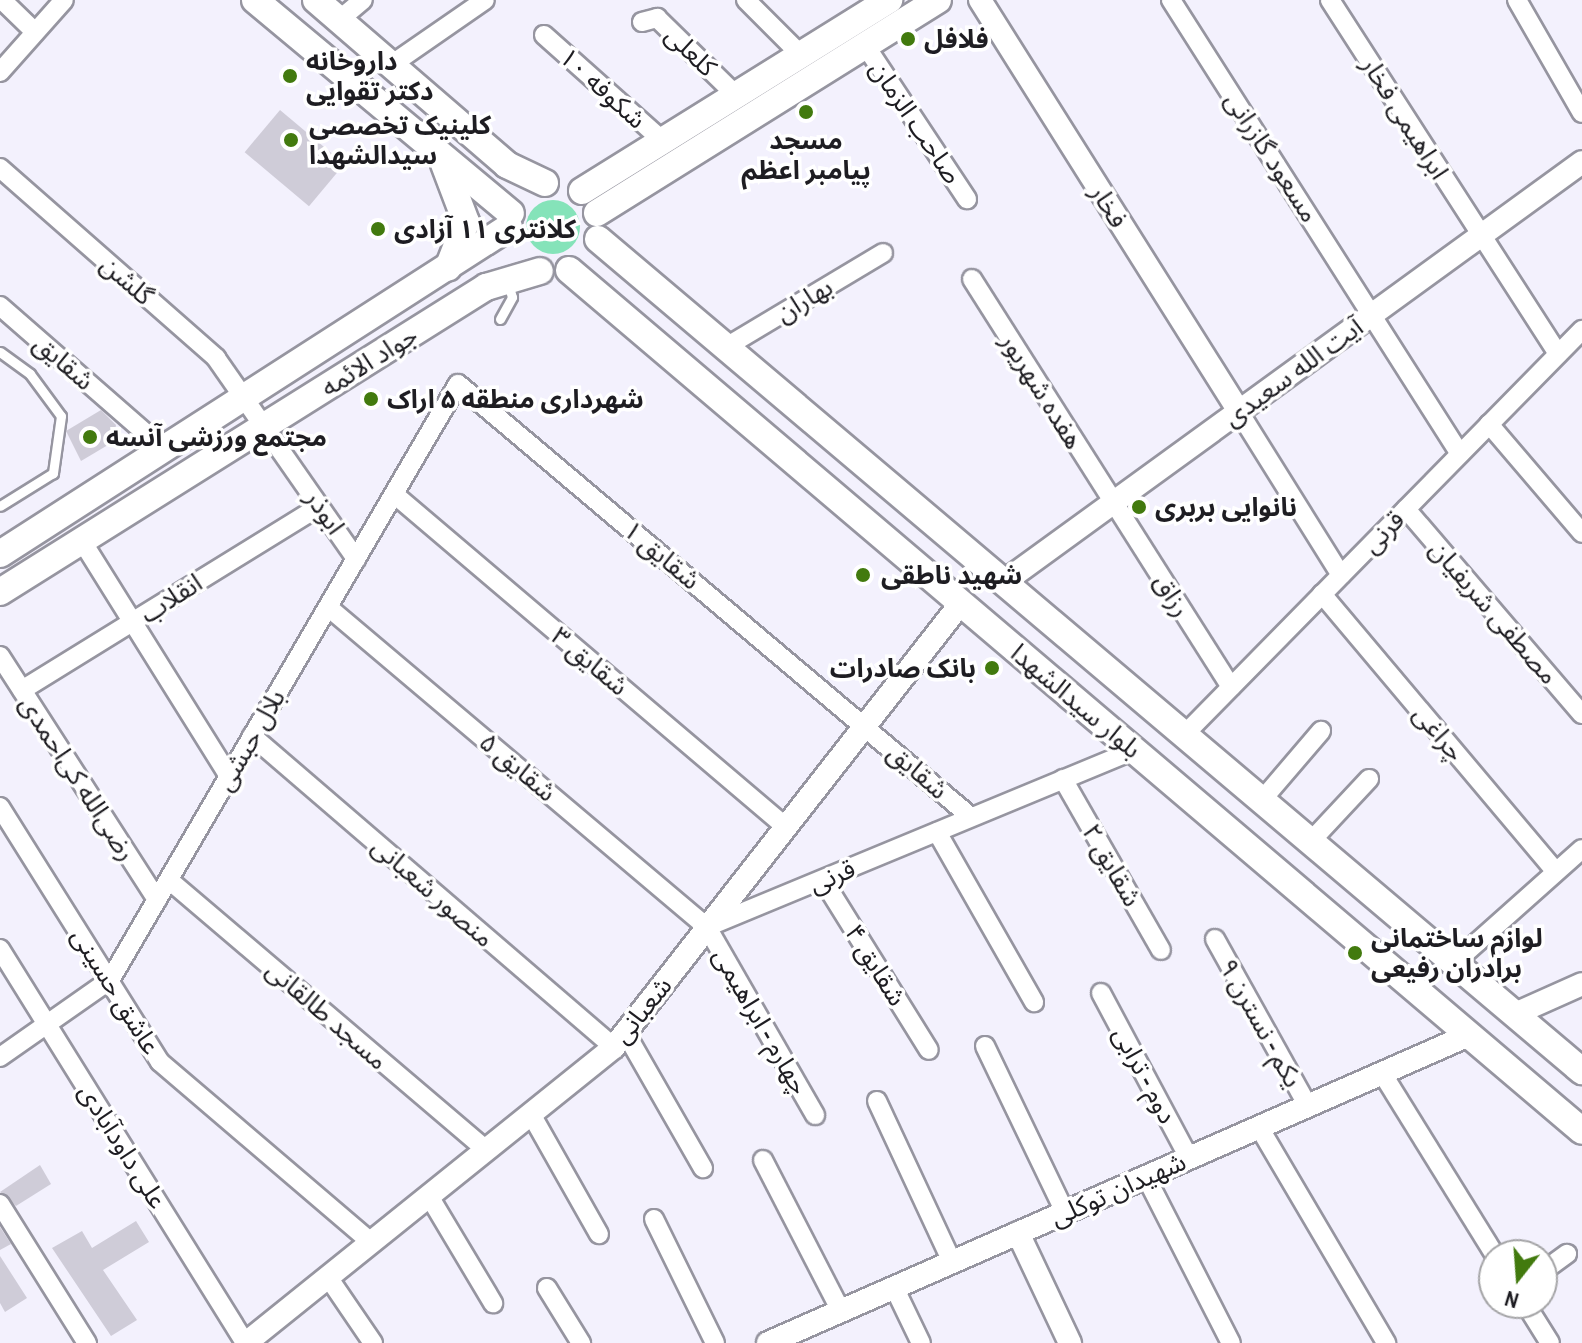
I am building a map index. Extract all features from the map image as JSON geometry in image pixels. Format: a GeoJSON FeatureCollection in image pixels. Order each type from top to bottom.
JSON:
{"type":"FeatureCollection","features":[{"type":"Feature","properties":{"kind":"main road"},"geometry":{"type":"LineString","coordinates":[[255,0],[433,148],[510,220],[517,254],[540,271],[569,270],[598,226],[865,45],[938,0]]}},
{"type":"Feature","properties":{"kind":"main road"},"geometry":{"type":"LineString","coordinates":[[316,0],[507,165],[545,183],[582,191],[889,0]]}},
{"type":"Feature","properties":{"kind":"main road"},"geometry":{"type":"LineString","coordinates":[[433,148],[464,202],[461,245],[446,272]]}},
{"type":"Feature","properties":{"kind":"main road"},"geometry":{"type":"LineString","coordinates":[[510,220],[524,194],[545,183]]}},
{"type":"Feature","properties":{"kind":"main road"},"geometry":{"type":"LineString","coordinates":[[582,191],[598,226]]}},
{"type":"Feature","properties":{"kind":"main road","name":"جواد الائمه"},"geometry":{"type":"LineString","coordinates":[[0,554],[446,272],[510,220]]}},
{"type":"Feature","properties":{"kind":"main road","name":"بلوار سیدالشهدا"},"geometry":{"type":"LineString","coordinates":[[598,226],[726,347],[1582,1071]]}},
{"type":"Feature","properties":{"kind":"main road","name":"بلوار سیدالشهدا"},"geometry":{"type":"LineString","coordinates":[[569,270],[1582,1131]]}},
{"type":"Feature","properties":{"kind":"main road","name":"جواد الائمه"},"geometry":{"type":"LineString","coordinates":[[0,592],[486,287],[540,271]]}},
{"type":"Feature","properties":{"kind":"main road"},"geometry":{"type":"LineString","coordinates":[[961,603],[1004,582]]}},
{"type":"Feature","properties":{"kind":"main road"},"geometry":{"type":"LineString","coordinates":[[1134,750],[1184,735]]}},
{"type":"Feature","properties":{"kind":"street"},"geometry":{"type":"LineString","coordinates":[[2,0],[35,32]]}},
{"type":"Feature","properties":{"kind":"street"},"geometry":{"type":"LineString","coordinates":[[0,72],[64,0]]}},
{"type":"Feature","properties":{"kind":"street"},"geometry":{"type":"LineString","coordinates":[[339,20],[363,0]]}},
{"type":"Feature","properties":{"kind":"street"},"geometry":{"type":"LineString","coordinates":[[391,65],[485,0]]}},
{"type":"Feature","properties":{"kind":"street"},"geometry":{"type":"LineString","coordinates":[[746,0],[801,55]]}},
{"type":"Feature","properties":{"kind":"street","name":"فخار"},"geometry":{"type":"LineString","coordinates":[[980,0],[1239,412]]}},
{"type":"Feature","properties":{"kind":"street","name":"مسعود گازرانی"},"geometry":{"type":"LineString","coordinates":[[1171,0],[1460,454]]}},
{"type":"Feature","properties":{"kind":"street","name":"ابراهیمی فخار"},"geometry":{"type":"LineString","coordinates":[[1330,0],[1479,237]]}},
{"type":"Feature","properties":{"kind":"street"},"geometry":{"type":"LineString","coordinates":[[1517,0],[1582,113]]}},
{"type":"Feature","properties":{"kind":"street","name":"کلعلی"},"geometry":{"type":"LineString","coordinates":[[642,22],[657,18],[736,95]]}},
{"type":"Feature","properties":{"kind":"street","name":"شکوفه ۱۰"},"geometry":{"type":"LineString","coordinates":[[544,35],[663,141]]}},
{"type":"Feature","properties":{"kind":"street","name":"صاحب الزمان"},"geometry":{"type":"LineString","coordinates":[[865,45],[967,199]]}},
{"type":"Feature","properties":{"kind":"street","name":"آیت الله سعیدی"},"geometry":{"type":"LineString","coordinates":[[1004,582],[1582,162]]}},
{"type":"Feature","properties":{"kind":"street","name":"گلشن"},"geometry":{"type":"LineString","coordinates":[[0,168],[216,358],[267,425]]}},
{"type":"Feature","properties":{"kind":"street"},"geometry":{"type":"LineString","coordinates":[[1479,237],[1573,345]]}},
{"type":"Feature","properties":{"kind":"street","name":"بهاران"},"geometry":{"type":"LineString","coordinates":[[726,347],[883,253]]}},
{"type":"Feature","properties":{"kind":"street","name":"هفده شهریور"},"geometry":{"type":"LineString","coordinates":[[972,279],[1113,503]]}},
{"type":"Feature","properties":{"kind":"street","name":"شقایق"},"geometry":{"type":"LineString","coordinates":[[0,306],[165,450]]}},
{"type":"Feature","properties":{"kind":"street","name":"قرنی"},"geometry":{"type":"LineString","coordinates":[[1184,735],[1489,424],[1573,345]]}},
{"type":"Feature","properties":{"kind":"street","name":"بلال حبشی"},"geometry":{"type":"LineString","coordinates":[[0,1057],[110,980],[458,384]]}},
{"type":"Feature","properties":{"kind":"street","name":"شقایق ۱"},"geometry":{"type":"LineString","coordinates":[[458,384],[865,726]]}},
{"type":"Feature","properties":{"kind":"street"},"geometry":{"type":"LineString","coordinates":[[1239,412],[1341,575]]}},
{"type":"Feature","properties":{"kind":"street"},"geometry":{"type":"LineString","coordinates":[[1489,424],[1582,533]]}},
{"type":"Feature","properties":{"kind":"street","name":"ابوذر"},"geometry":{"type":"LineString","coordinates":[[267,425],[356,559]]}},
{"type":"Feature","properties":{"kind":"street","name":"شقایق ۳"},"geometry":{"type":"LineString","coordinates":[[394,494],[786,827]]}},
{"type":"Feature","properties":{"kind":"street","name":"رزاق"},"geometry":{"type":"LineString","coordinates":[[1113,503],[1231,687]]}},
{"type":"Feature","properties":{"kind":"street","name":"انقلاب"},"geometry":{"type":"LineString","coordinates":[[22,690],[320,506]]}},
{"type":"Feature","properties":{"kind":"street","name":"مصطفی شریفیان"},"geometry":{"type":"LineString","coordinates":[[1406,509],[1582,714]]}},
{"type":"Feature","properties":{"kind":"street"},"geometry":{"type":"LineString","coordinates":[[82,541],[229,776]]}},
{"type":"Feature","properties":{"kind":"street","name":"چراغی"},"geometry":{"type":"LineString","coordinates":[[1322,594],[1556,872]]}},
{"type":"Feature","properties":{"kind":"street","name":"شعبانی"},"geometry":{"type":"LineString","coordinates":[[246,1343],[620,1040],[961,603]]}},
{"type":"Feature","properties":{"kind":"street","name":"شقایق ۵"},"geometry":{"type":"LineString","coordinates":[[328,607],[707,927]]}},
{"type":"Feature","properties":{"kind":"street","name":"رضی‌الله کی‌احمدی"},"geometry":{"type":"LineString","coordinates":[[0,656],[157,900]]}},
{"type":"Feature","properties":{"kind":"street","name":"شقایق"},"geometry":{"type":"LineString","coordinates":[[865,726],[971,817]]}},
{"type":"Feature","properties":{"kind":"street"},"geometry":{"type":"LineString","coordinates":[[1262,800],[1321,731]]}},
{"type":"Feature","properties":{"kind":"street","name":"منصور شعبانی"},"geometry":{"type":"LineString","coordinates":[[252,736],[620,1040],[703,1168]]}},
{"type":"Feature","properties":{"kind":"street","name":"قرنی"},"geometry":{"type":"LineString","coordinates":[[707,927],[1134,750]]}},
{"type":"Feature","properties":{"kind":"street","name":"شقایق ۲"},"geometry":{"type":"LineString","coordinates":[[1063,779],[1161,950]]}},
{"type":"Feature","properties":{"kind":"street"},"geometry":{"type":"LineString","coordinates":[[1311,841],[1369,779]]}},
{"type":"Feature","properties":{"kind":"street","name":"عاشق حسینی"},"geometry":{"type":"LineString","coordinates":[[0,807],[160,1062],[371,1242]]}},
{"type":"Feature","properties":{"kind":"street"},"geometry":{"type":"LineString","coordinates":[[937,832],[1034,1002]]}},
{"type":"Feature","properties":{"kind":"street"},"geometry":{"type":"LineString","coordinates":[[1454,963],[1582,849]]}},
{"type":"Feature","properties":{"kind":"street","name":"مسجد طالقانی"},"geometry":{"type":"LineString","coordinates":[[169,880],[486,1150]]}},
{"type":"Feature","properties":{"kind":"street","name":"شقایق ۴"},"geometry":{"type":"LineString","coordinates":[[823,880],[929,1050]]}},
{"type":"Feature","properties":{"kind":"street","name":"چهارم - ابراهیمی"},"geometry":{"type":"LineString","coordinates":[[707,927],[815,1115]]}},
{"type":"Feature","properties":{"kind":"street","name":"یکم - نسترن ۹"},"geometry":{"type":"LineString","coordinates":[[1215,939],[1308,1106]]}},
{"type":"Feature","properties":{"kind":"street","name":"علی داودآبادی"},"geometry":{"type":"LineString","coordinates":[[0,949],[246,1343]]}},
{"type":"Feature","properties":{"kind":"street"},"geometry":{"type":"LineString","coordinates":[[1515,1014],[1582,984]]}},
{"type":"Feature","properties":{"kind":"street","name":"دوم - ترابی"},"geometry":{"type":"LineString","coordinates":[[1101,993],[1189,1158]]}},
{"type":"Feature","properties":{"kind":"street","name":"شهیدان توکلی"},"geometry":{"type":"LineString","coordinates":[[775,1342],[1469,1035]]}},
{"type":"Feature","properties":{"kind":"street"},"geometry":{"type":"LineString","coordinates":[[985,1046],[1065,1212]]}},
{"type":"Feature","properties":{"kind":"street"},"geometry":{"type":"LineString","coordinates":[[1382,1073],[1485,1239]]}},
{"type":"Feature","properties":{"kind":"street"},"geometry":{"type":"LineString","coordinates":[[877,1101],[952,1262]]}},
{"type":"Feature","properties":{"kind":"street"},"geometry":{"type":"LineString","coordinates":[[531,1114],[599,1234]]}},
{"type":"Feature","properties":{"kind":"street"},"geometry":{"type":"LineString","coordinates":[[1259,1127],[1386,1343]]}},
{"type":"Feature","properties":{"kind":"street"},"geometry":{"type":"LineString","coordinates":[[763,1160],[841,1311]]}},
{"type":"Feature","properties":{"kind":"street"},"geometry":{"type":"LineString","coordinates":[[1146,1177],[1231,1343]]}},
{"type":"Feature","properties":{"kind":"street"},"geometry":{"type":"LineString","coordinates":[[429,1196],[493,1303]]}},
{"type":"Feature","properties":{"kind":"street"},"geometry":{"type":"LineString","coordinates":[[0,1204],[87,1343]]}},
{"type":"Feature","properties":{"kind":"street"},"geometry":{"type":"LineString","coordinates":[[654,1219],[715,1343]]}},
{"type":"Feature","properties":{"kind":"street"},"geometry":{"type":"LineString","coordinates":[[1018,1233],[1070,1343]]}},
{"type":"Feature","properties":{"kind":"street"},"geometry":{"type":"LineString","coordinates":[[1558,1260],[1567,1254]]}},
{"type":"Feature","properties":{"kind":"street"},"geometry":{"type":"LineString","coordinates":[[328,1277],[373,1343]]}},
{"type":"Feature","properties":{"kind":"street"},"geometry":{"type":"LineString","coordinates":[[894,1287],[921,1343]]}},
{"type":"Feature","properties":{"kind":"street"},"geometry":{"type":"LineString","coordinates":[[547,1288],[581,1343]]}},
{"type":"Feature","properties":{"kind":"street"},"geometry":{"type":"LineString","coordinates":[[1535,1319],[1550,1343]]}},
{"type":"Feature","properties":{"kind":"lane"},"geometry":{"type":"LineString","coordinates":[[500,319],[512,297],[507,281]]}},
{"type":"Feature","properties":{"kind":"lane"},"geometry":{"type":"LineString","coordinates":[[0,352],[30,374],[61,416],[53,473],[0,506]]}},
{"type":"Feature","properties":{"kind":"green space"},"geometry":{"type":"Polygon","coordinates":[[[553,200],[572,208],[580,227],[572,246],[553,254],[534,246],[526,227],[534,208],[553,200]]]}},
{"type":"Feature","properties":{"kind":"building"},"geometry":{"type":"Polygon","coordinates":[[[280,110],[344,164],[309,206],[245,152],[280,110]]]}},
{"type":"Feature","properties":{"kind":"building","name":"مجتمع ورزشی آنسه"},"geometry":{"type":"Polygon","coordinates":[[[101,410],[116,425],[113,442],[81,461],[66,431],[101,410]]]}},
{"type":"Feature","properties":{"kind":"building"},"geometry":{"type":"Polygon","coordinates":[[[40,1165],[51,1184],[16,1206],[0,1192],[40,1165]]]}},
{"type":"Feature","properties":{"kind":"building"},"geometry":{"type":"Polygon","coordinates":[[[136,1221],[149,1242],[103,1270],[137,1320],[111,1336],[52,1248],[82,1231],[92,1248],[136,1221]]]}},
{"type":"Feature","properties":{"kind":"building"},"geometry":{"type":"Polygon","coordinates":[[[0,1227],[11,1244],[0,1250],[0,1227]]]}},
{"type":"Feature","properties":{"kind":"building"},"geometry":{"type":"Polygon","coordinates":[[[0,1256],[27,1298],[5,1312],[0,1303],[0,1256]]]}},
{"type":"Feature","properties":{"kind":"place","name":"فلافل"},"geometry":{"type":"Point","coordinates":[908,39]}},
{"type":"Feature","properties":{"kind":"place","name":"داروخانه دکتر تقوایی"},"geometry":{"type":"Point","coordinates":[290,76]}},
{"type":"Feature","properties":{"kind":"place","name":"مسجد پیامبر اعظم"},"geometry":{"type":"Point","coordinates":[806,112]}},
{"type":"Feature","properties":{"kind":"place","name":"کلینیک تخصصی سیدالشهدا"},"geometry":{"type":"Point","coordinates":[291,140]}},
{"type":"Feature","properties":{"kind":"place","name":"کلانتری ۱۱ آزادی"},"geometry":{"type":"Point","coordinates":[378,229]}},
{"type":"Feature","properties":{"kind":"place","name":"شهرداری منطقه ۵ اراک"},"geometry":{"type":"Point","coordinates":[371,399]}},
{"type":"Feature","properties":{"kind":"place","name":"مجتمع ورزشی آنسه"},"geometry":{"type":"Point","coordinates":[90,437]}},
{"type":"Feature","properties":{"kind":"place","name":"نانوایی بربری"},"geometry":{"type":"Point","coordinates":[1139,507]}},
{"type":"Feature","properties":{"kind":"place","name":"شهید ناطقی"},"geometry":{"type":"Point","coordinates":[863,575]}},
{"type":"Feature","properties":{"kind":"place","name":"بانک صادرات"},"geometry":{"type":"Point","coordinates":[992,668]}},
{"type":"Feature","properties":{"kind":"place","name":"لوازم ساختمانی برادران رفیعی"},"geometry":{"type":"Point","coordinates":[1355,953]}}]}
